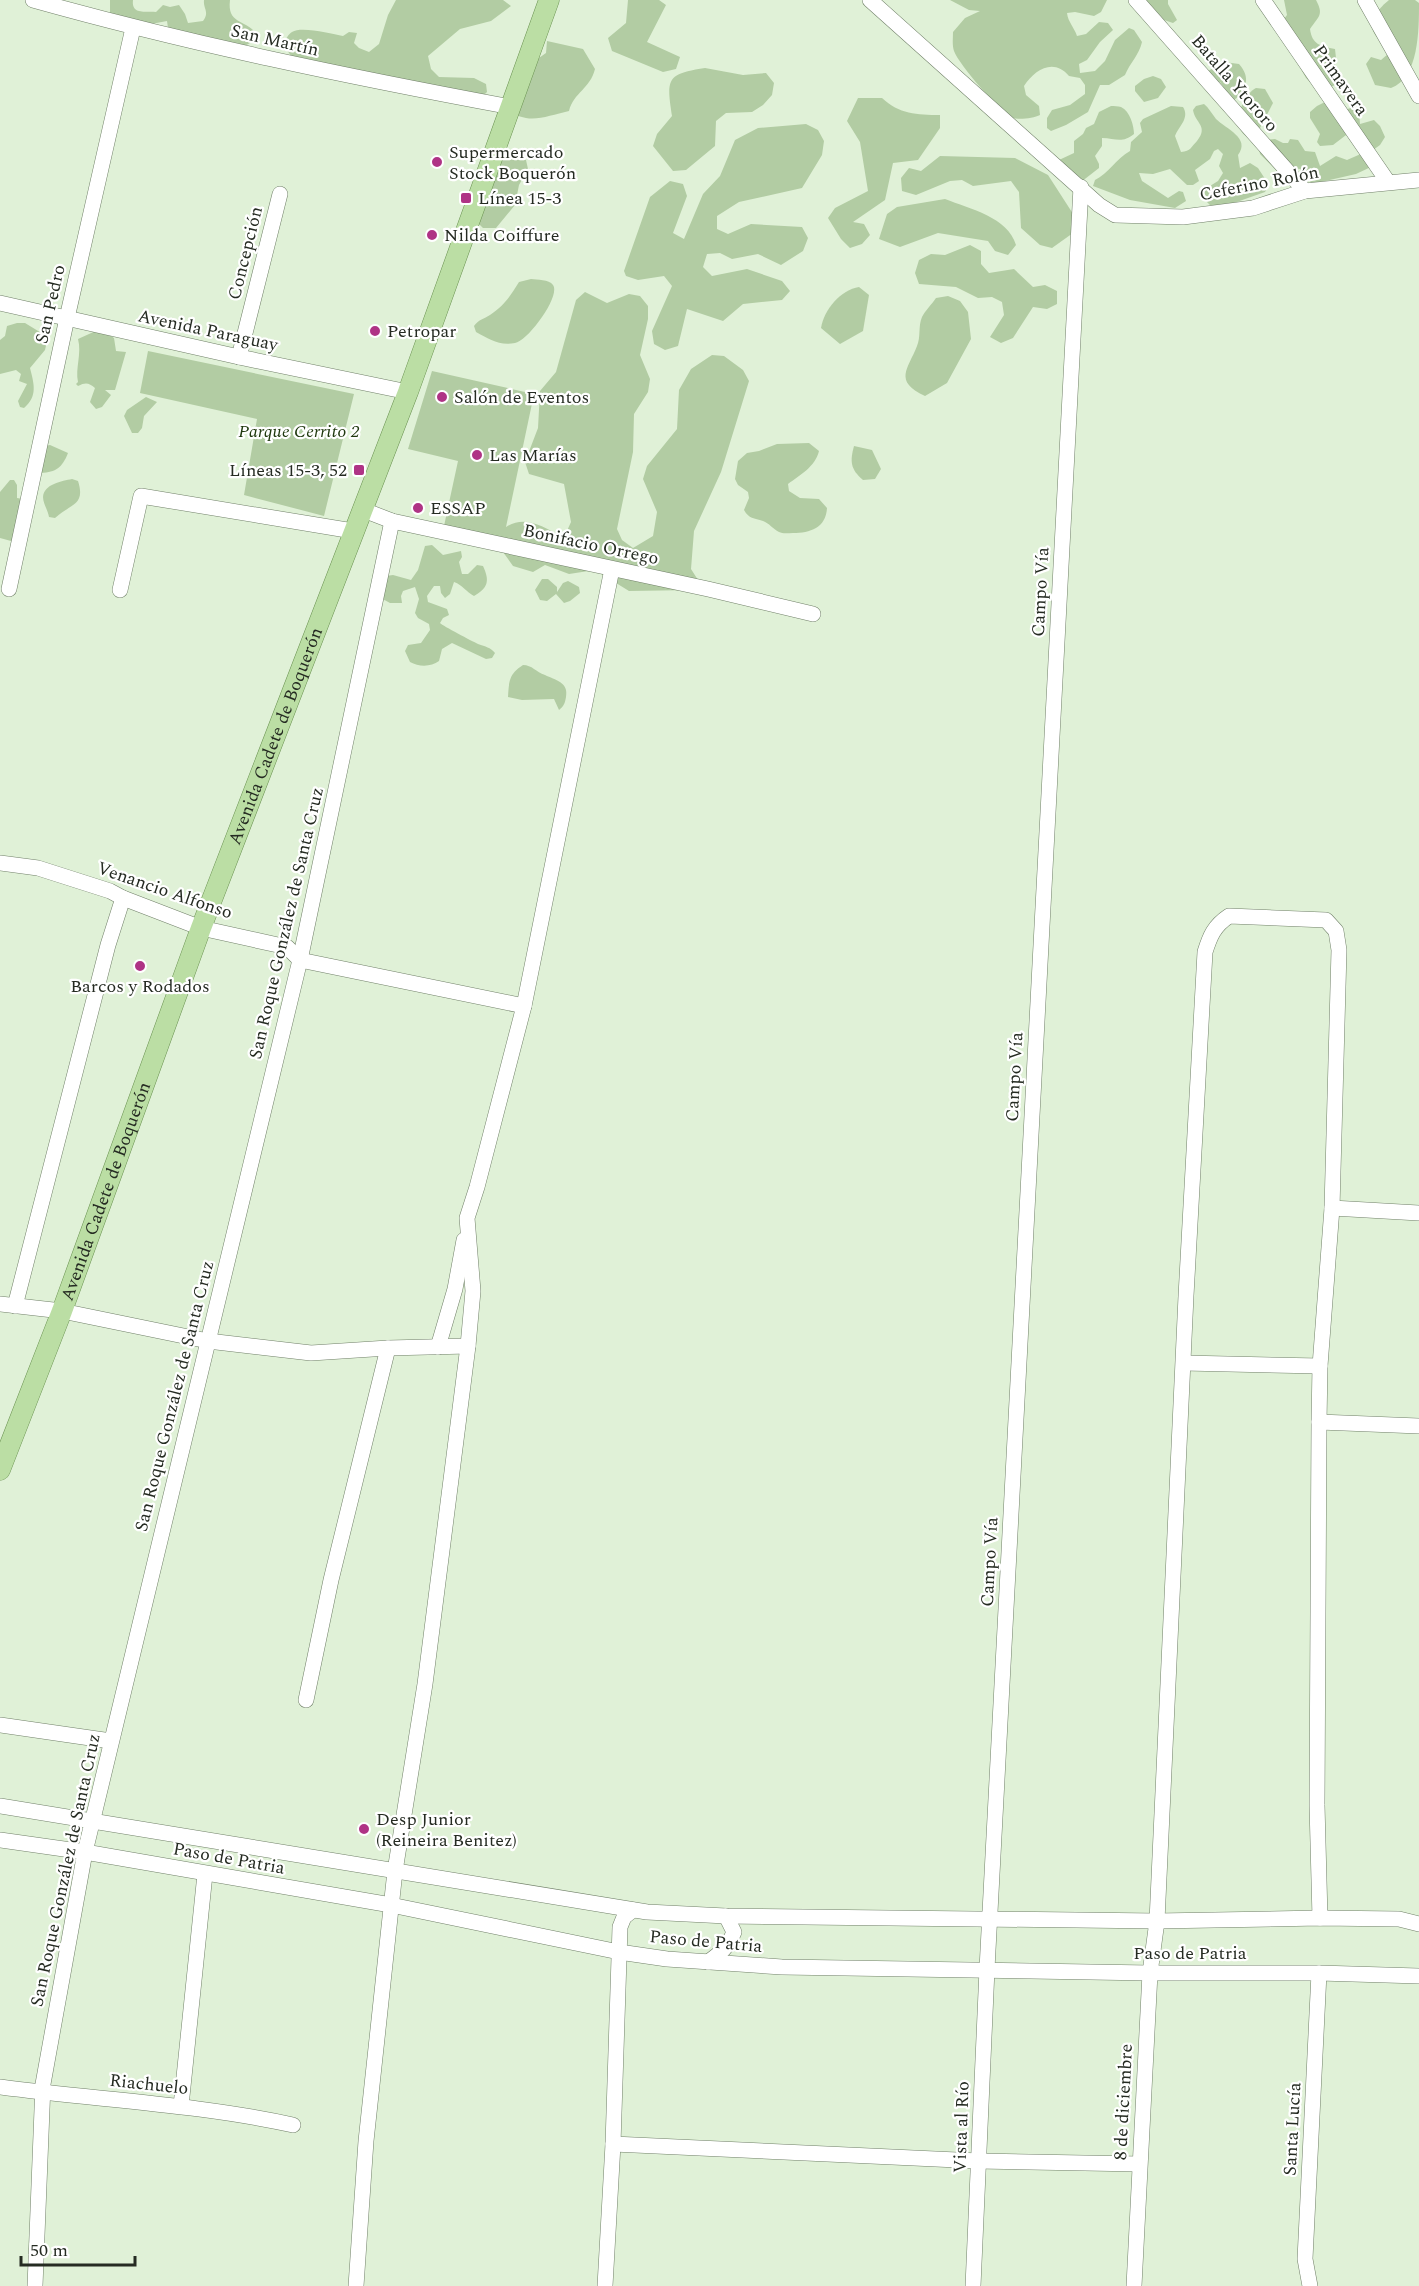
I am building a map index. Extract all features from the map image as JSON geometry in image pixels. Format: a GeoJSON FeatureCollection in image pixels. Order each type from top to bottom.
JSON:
{"type":"FeatureCollection","features":[{"type":"Feature","properties":{"kind":"main road","name":"Avenida Cadete de Boquerón"},"geometry":{"type":"LineString","coordinates":[[0,1470],[62,1311],[201,928],[408,392],[549,0]]}},
{"type":"Feature","properties":{"kind":"street","name":"San Martín"},"geometry":{"type":"LineString","coordinates":[[33,0],[133,28],[352,77],[511,107]]}},
{"type":"Feature","properties":{"kind":"street","name":"Ceferino Rolón"},"geometry":{"type":"LineString","coordinates":[[870,0],[1081,187],[1099,206],[1114,216],[1183,217],[1253,208],[1305,191],[1419,180]]}},
{"type":"Feature","properties":{"kind":"street","name":"Batalla Ytororo"},"geometry":{"type":"LineString","coordinates":[[1136,0],[1305,191]]}},
{"type":"Feature","properties":{"kind":"street","name":"Primavera"},"geometry":{"type":"LineString","coordinates":[[1263,0],[1388,182]]}},
{"type":"Feature","properties":{"kind":"street"},"geometry":{"type":"LineString","coordinates":[[1365,0],[1419,96]]}},
{"type":"Feature","properties":{"kind":"street","name":"San Pedro"},"geometry":{"type":"LineString","coordinates":[[9,589],[67,318],[133,28]]}},
{"type":"Feature","properties":{"kind":"street","name":"Campo Vía"},"geometry":{"type":"LineString","coordinates":[[987,1970],[1081,187]]}},
{"type":"Feature","properties":{"kind":"street","name":"Concepción"},"geometry":{"type":"LineString","coordinates":[[239,357],[280,194]]}},
{"type":"Feature","properties":{"kind":"street","name":"Avenida Paraguay"},"geometry":{"type":"LineString","coordinates":[[0,303],[239,357],[408,392]]}},
{"type":"Feature","properties":{"kind":"street"},"geometry":{"type":"LineString","coordinates":[[120,590],[141,496],[353,531]]}},
{"type":"Feature","properties":{"kind":"street","name":"Bonifacio Orrego"},"geometry":{"type":"LineString","coordinates":[[361,509],[392,521],[708,588],[813,614]]}},
{"type":"Feature","properties":{"kind":"street","name":"San Roque González de Santa Cruz"},"geometry":{"type":"LineString","coordinates":[[35,2286],[42,2093],[85,1852],[300,960],[392,521]]}},
{"type":"Feature","properties":{"kind":"street"},"geometry":{"type":"LineString","coordinates":[[438,1347],[455,1289],[467,1222],[524,1006],[612,569]]}},
{"type":"Feature","properties":{"kind":"street","name":"Venancio Alfonso"},"geometry":{"type":"LineString","coordinates":[[0,863],[38,868],[110,891],[201,928],[287,947],[300,960],[524,1006]]}},
{"type":"Feature","properties":{"kind":"street"},"geometry":{"type":"LineString","coordinates":[[123,898],[7,1305],[62,1311],[208,1341],[311,1353],[468,1346]]}},
{"type":"Feature","properties":{"kind":"street","name":"8 de diciembre"},"geometry":{"type":"LineString","coordinates":[[1134,2286],[1150,1973],[1157,1921],[1206,952],[1211,933],[1229,916],[1326,920],[1336,931],[1340,950],[1332,1208],[1318,1422],[1317,1805],[1320,1918]]}},
{"type":"Feature","properties":{"kind":"street"},"geometry":{"type":"LineString","coordinates":[[1332,1208],[1419,1213]]}},
{"type":"Feature","properties":{"kind":"street"},"geometry":{"type":"LineString","coordinates":[[356,2286],[366,2141],[395,1871],[425,1684],[468,1346],[473,1291],[467,1222]]}},
{"type":"Feature","properties":{"kind":"street"},"geometry":{"type":"LineString","coordinates":[[306,1700],[331,1580],[388,1348]]}},
{"type":"Feature","properties":{"kind":"street"},"geometry":{"type":"LineString","coordinates":[[1184,1363],[1320,1366]]}},
{"type":"Feature","properties":{"kind":"street"},"geometry":{"type":"LineString","coordinates":[[1318,1422],[1419,1426]]}},
{"type":"Feature","properties":{"kind":"street"},"geometry":{"type":"LineString","coordinates":[[0,1725],[111,1741]]}},
{"type":"Feature","properties":{"kind":"street","name":"Paso de Patria"},"geometry":{"type":"LineString","coordinates":[[0,1806],[633,1910],[726,1916],[1157,1921],[1400,1919],[1419,1924]]}},
{"type":"Feature","properties":{"kind":"street","name":"Paso de Patria"},"geometry":{"type":"LineString","coordinates":[[0,1840],[85,1852],[392,1905],[619,1952],[708,1962],[782,1968],[1419,1976]]}},
{"type":"Feature","properties":{"kind":"street"},"geometry":{"type":"LineString","coordinates":[[181,2106],[206,1874]]}},
{"type":"Feature","properties":{"kind":"street"},"geometry":{"type":"LineString","coordinates":[[604,2286],[613,2144],[620,1927],[624,1917],[633,1910]]}},
{"type":"Feature","properties":{"kind":"street"},"geometry":{"type":"LineString","coordinates":[[708,1962],[724,1951],[734,1932],[726,1916]]}},
{"type":"Feature","properties":{"kind":"street","name":"Vista al Río"},"geometry":{"type":"LineString","coordinates":[[973,2286],[987,1970]]}},
{"type":"Feature","properties":{"kind":"street","name":"Santa Lucía"},"geometry":{"type":"LineString","coordinates":[[1310,2286],[1305,2259],[1319,1973]]}},
{"type":"Feature","properties":{"kind":"street","name":"Riachuelo"},"geometry":{"type":"LineString","coordinates":[[0,2087],[181,2106],[293,2125]]}},
{"type":"Feature","properties":{"kind":"street"},"geometry":{"type":"LineString","coordinates":[[613,2144],[979,2161],[1139,2164]]}},
{"type":"Feature","properties":{"kind":"green space"},"geometry":{"type":"Polygon","coordinates":[[[110,0],[133,0],[134,8],[144,12],[156,12],[163,5],[170,7],[179,5],[188,23],[203,21],[206,13],[204,0],[230,0],[231,13],[234,17],[256,33],[250,43],[243,47],[168,28],[167,21],[151,24],[110,14],[110,0]]]}},
{"type":"Feature","properties":{"kind":"green space"},"geometry":{"type":"Polygon","coordinates":[[[396,0],[503,0],[511,6],[491,21],[460,29],[428,56],[431,69],[439,77],[474,78],[486,84],[487,92],[483,96],[295,62],[283,44],[289,34],[297,30],[343,36],[349,32],[357,33],[354,43],[369,52],[379,44],[388,15],[396,0]]]}},
{"type":"Feature","properties":{"kind":"green space"},"geometry":{"type":"Polygon","coordinates":[[[628,0],[659,0],[666,5],[647,42],[680,57],[676,69],[663,72],[612,51],[608,38],[626,23],[628,0]]]}},
{"type":"Feature","properties":{"kind":"green space"},"geometry":{"type":"Polygon","coordinates":[[[950,0],[1107,0],[1101,12],[1094,16],[1075,12],[1067,13],[1077,36],[1086,34],[1099,22],[1108,23],[1113,30],[1100,42],[1087,60],[1079,64],[1080,73],[1095,71],[1105,61],[1115,40],[1129,28],[1134,30],[1142,42],[1125,75],[1109,85],[1100,85],[1088,112],[1051,131],[1047,128],[1047,118],[1052,110],[1070,105],[1085,94],[1085,85],[1080,78],[1069,76],[1057,68],[1045,68],[1039,71],[1024,86],[1026,95],[1039,106],[1040,115],[1013,118],[981,88],[963,67],[954,51],[953,32],[965,18],[980,11],[969,10],[950,0]]]}},
{"type":"Feature","properties":{"kind":"green space"},"geometry":{"type":"Polygon","coordinates":[[[1136,0],[1168,0],[1177,20],[1173,23],[1164,20],[1136,0]]]}},
{"type":"Feature","properties":{"kind":"green space"},"geometry":{"type":"Polygon","coordinates":[[[1284,0],[1316,0],[1320,12],[1310,29],[1311,34],[1318,44],[1335,49],[1334,67],[1339,83],[1331,87],[1312,84],[1306,78],[1283,38],[1281,23],[1287,15],[1284,0]]]}},
{"type":"Feature","properties":{"kind":"green space"},"geometry":{"type":"Polygon","coordinates":[[[1389,0],[1415,0],[1419,3],[1416,52],[1407,74],[1400,83],[1391,88],[1375,85],[1366,64],[1371,57],[1381,60],[1388,54],[1374,33],[1373,24],[1379,10],[1389,0]]]}},
{"type":"Feature","properties":{"kind":"green space"},"geometry":{"type":"Polygon","coordinates":[[[547,41],[583,49],[595,69],[593,76],[574,99],[569,111],[545,117],[522,117],[508,109],[519,72],[546,53],[547,41]]]}},
{"type":"Feature","properties":{"kind":"green space"},"geometry":{"type":"Polygon","coordinates":[[[1224,62],[1239,64],[1245,74],[1246,84],[1242,93],[1233,101],[1220,82],[1208,71],[1224,62]]]}},
{"type":"Feature","properties":{"kind":"green space"},"geometry":{"type":"Polygon","coordinates":[[[705,68],[743,75],[766,73],[774,83],[772,95],[752,112],[726,113],[716,121],[715,146],[686,170],[673,171],[653,146],[657,134],[672,116],[670,86],[676,76],[705,68]]]}},
{"type":"Feature","properties":{"kind":"green space"},"geometry":{"type":"Polygon","coordinates":[[[1153,76],[1161,79],[1166,87],[1158,98],[1144,102],[1135,91],[1135,86],[1153,76]]]}},
{"type":"Feature","properties":{"kind":"green space"},"geometry":{"type":"Polygon","coordinates":[[[1256,88],[1265,89],[1273,103],[1259,130],[1248,137],[1240,127],[1240,112],[1246,98],[1256,88]]]}},
{"type":"Feature","properties":{"kind":"green space"},"geometry":{"type":"Polygon","coordinates":[[[858,98],[882,98],[902,110],[924,115],[940,115],[940,128],[918,160],[893,163],[885,200],[853,222],[864,224],[870,235],[862,244],[850,248],[841,239],[828,218],[835,208],[868,191],[860,142],[847,121],[858,98]]]}},
{"type":"Feature","properties":{"kind":"green space"},"geometry":{"type":"Polygon","coordinates":[[[1325,102],[1345,110],[1353,107],[1359,112],[1360,124],[1374,120],[1385,137],[1380,145],[1373,150],[1350,132],[1333,145],[1320,146],[1317,142],[1320,134],[1310,118],[1310,112],[1325,102]]]}},
{"type":"Feature","properties":{"kind":"green space"},"geometry":{"type":"Polygon","coordinates":[[[1204,104],[1216,119],[1236,134],[1241,144],[1238,155],[1240,168],[1250,163],[1258,168],[1269,185],[1265,192],[1231,204],[1212,207],[1201,196],[1202,191],[1218,181],[1223,173],[1219,166],[1223,154],[1218,149],[1214,151],[1210,159],[1195,170],[1199,181],[1193,185],[1187,185],[1170,169],[1153,174],[1139,173],[1142,181],[1168,198],[1179,191],[1183,192],[1186,201],[1175,208],[1130,200],[1093,186],[1095,180],[1130,151],[1131,142],[1142,132],[1140,123],[1143,119],[1171,106],[1183,107],[1185,111],[1185,118],[1175,136],[1181,152],[1189,150],[1202,132],[1193,110],[1196,106],[1204,104]]]}},
{"type":"Feature","properties":{"kind":"green space"},"geometry":{"type":"Polygon","coordinates":[[[1111,106],[1121,107],[1127,112],[1134,134],[1122,140],[1102,138],[1102,146],[1095,156],[1099,168],[1081,182],[1059,160],[1074,153],[1074,141],[1083,134],[1086,128],[1094,124],[1099,112],[1111,106]]]}},
{"type":"Feature","properties":{"kind":"green space"},"geometry":{"type":"Polygon","coordinates":[[[806,124],[818,130],[824,141],[822,155],[802,188],[739,202],[717,216],[717,229],[728,234],[751,224],[802,227],[808,238],[803,251],[781,265],[758,254],[732,259],[720,253],[707,254],[703,267],[712,276],[747,269],[782,281],[790,291],[782,300],[743,304],[723,321],[687,309],[678,346],[665,350],[654,344],[652,331],[672,286],[664,276],[638,280],[626,276],[624,271],[650,197],[670,181],[683,184],[687,196],[673,233],[684,239],[703,194],[720,176],[735,140],[758,128],[806,124]]]}},
{"type":"Feature","properties":{"kind":"green space"},"geometry":{"type":"Polygon","coordinates":[[[1275,139],[1283,143],[1288,143],[1290,139],[1298,140],[1305,151],[1315,152],[1320,166],[1336,156],[1347,160],[1363,153],[1373,166],[1356,174],[1312,184],[1300,169],[1292,168],[1285,174],[1280,174],[1260,154],[1259,149],[1266,140],[1275,139]]]}},
{"type":"Feature","properties":{"kind":"green space"},"geometry":{"type":"Polygon","coordinates":[[[509,152],[526,160],[528,169],[519,185],[515,205],[496,228],[483,228],[478,223],[503,153],[509,152]]]}},
{"type":"Feature","properties":{"kind":"green space"},"geometry":{"type":"Polygon","coordinates":[[[940,156],[1015,158],[1048,175],[1077,220],[1073,233],[1052,248],[1040,245],[1021,228],[1019,192],[1011,181],[973,186],[962,180],[950,181],[916,195],[902,191],[901,178],[909,168],[921,171],[940,156]]]}},
{"type":"Feature","properties":{"kind":"green space"},"geometry":{"type":"Polygon","coordinates":[[[945,199],[997,221],[1012,235],[1016,245],[1008,255],[995,251],[988,241],[938,233],[900,247],[879,239],[887,214],[897,207],[945,199]]]}},
{"type":"Feature","properties":{"kind":"green space"},"geometry":{"type":"Polygon","coordinates":[[[970,245],[981,251],[981,264],[989,273],[1014,269],[1033,287],[1045,285],[1057,291],[1057,304],[1047,309],[1033,307],[1013,338],[1001,343],[990,337],[1004,315],[1002,302],[992,297],[978,298],[956,287],[919,284],[915,273],[919,260],[931,254],[945,255],[970,245]]]}},
{"type":"Feature","properties":{"kind":"green space"},"geometry":{"type":"Polygon","coordinates":[[[531,279],[549,282],[553,285],[554,291],[548,308],[528,335],[515,343],[504,344],[476,332],[474,326],[499,308],[519,282],[531,279]]]}},
{"type":"Feature","properties":{"kind":"green space"},"geometry":{"type":"Polygon","coordinates":[[[859,287],[869,295],[863,331],[840,344],[821,328],[823,321],[834,301],[846,292],[859,287]]]}},
{"type":"Feature","properties":{"kind":"green space"},"geometry":{"type":"Polygon","coordinates":[[[585,292],[607,303],[629,294],[640,296],[648,306],[648,319],[640,355],[650,379],[648,392],[634,414],[633,452],[617,529],[622,540],[633,548],[653,536],[657,512],[643,479],[647,466],[677,429],[679,390],[691,369],[712,355],[724,356],[743,370],[749,381],[721,472],[694,531],[691,569],[698,580],[692,590],[629,591],[595,570],[569,574],[545,565],[533,572],[513,566],[498,545],[444,526],[458,461],[408,449],[432,371],[534,394],[506,527],[527,522],[560,536],[566,533],[571,522],[564,484],[529,474],[525,462],[538,428],[540,391],[556,372],[576,300],[585,292]]]}},
{"type":"Feature","properties":{"kind":"green space"},"geometry":{"type":"Polygon","coordinates":[[[948,296],[960,301],[968,312],[971,339],[947,383],[925,396],[909,385],[906,380],[907,368],[918,343],[922,317],[936,298],[948,296]]]}},
{"type":"Feature","properties":{"kind":"green space"},"geometry":{"type":"Polygon","coordinates":[[[25,323],[48,337],[45,350],[30,368],[34,385],[33,394],[24,408],[20,407],[18,401],[27,384],[19,381],[21,374],[16,370],[0,374],[0,340],[5,336],[7,326],[25,323]]]}},
{"type":"Feature","properties":{"kind":"green space"},"geometry":{"type":"Polygon","coordinates":[[[100,329],[114,338],[116,351],[126,352],[115,390],[105,390],[111,395],[102,407],[96,409],[90,402],[95,388],[87,384],[78,386],[76,384],[78,382],[78,339],[100,329]]]}},
{"type":"Feature","properties":{"kind":"green space","name":"Parque Cerrito 2"},"geometry":{"type":"Polygon","coordinates":[[[148,351],[354,394],[324,516],[244,495],[257,419],[140,393],[148,351]]]}},
{"type":"Feature","properties":{"kind":"green space"},"geometry":{"type":"Polygon","coordinates":[[[146,397],[157,402],[144,416],[142,428],[138,433],[132,433],[124,416],[127,410],[146,397]]]}},
{"type":"Feature","properties":{"kind":"green space"},"geometry":{"type":"Polygon","coordinates":[[[809,443],[819,451],[817,457],[806,470],[788,484],[789,491],[800,498],[819,499],[827,508],[820,525],[805,532],[782,533],[748,515],[744,510],[749,498],[748,492],[738,485],[735,479],[738,461],[747,453],[777,444],[809,443]]]}},
{"type":"Feature","properties":{"kind":"green space"},"geometry":{"type":"Polygon","coordinates":[[[50,445],[68,453],[58,468],[51,472],[41,473],[44,446],[50,445]]]}},
{"type":"Feature","properties":{"kind":"green space"},"geometry":{"type":"Polygon","coordinates":[[[854,446],[872,450],[881,469],[875,479],[863,480],[853,468],[854,446]]]}},
{"type":"Feature","properties":{"kind":"green space"},"geometry":{"type":"Polygon","coordinates":[[[72,479],[78,481],[80,495],[78,500],[55,518],[49,517],[43,500],[44,493],[54,484],[72,479]]]}},
{"type":"Feature","properties":{"kind":"green space"},"geometry":{"type":"Polygon","coordinates":[[[10,480],[14,480],[17,485],[17,498],[23,499],[12,547],[11,541],[0,538],[0,492],[10,480]]]}},
{"type":"Feature","properties":{"kind":"green space"},"geometry":{"type":"Polygon","coordinates":[[[432,545],[443,555],[461,551],[462,557],[459,562],[462,574],[468,574],[477,565],[483,566],[487,576],[486,584],[474,596],[454,582],[450,594],[445,598],[440,586],[434,586],[427,596],[428,602],[447,609],[449,615],[440,623],[491,649],[495,653],[492,658],[486,659],[452,643],[442,649],[439,661],[436,663],[425,666],[410,662],[405,651],[408,645],[421,643],[430,630],[429,624],[418,618],[415,613],[419,599],[415,587],[403,591],[402,603],[390,603],[379,597],[386,576],[393,575],[411,580],[418,570],[425,546],[432,545]]]}},
{"type":"Feature","properties":{"kind":"green space"},"geometry":{"type":"Polygon","coordinates":[[[542,579],[548,579],[557,587],[557,592],[563,583],[568,581],[579,587],[580,593],[564,603],[556,594],[547,601],[540,600],[535,590],[542,579]]]}},
{"type":"Feature","properties":{"kind":"green space"},"geometry":{"type":"Polygon","coordinates":[[[523,665],[532,667],[563,685],[566,697],[559,710],[554,699],[522,700],[508,697],[511,678],[523,665]]]}},
{"type":"Feature","properties":{"kind":"place","name":"Supermercado Stock Boquerón"},"geometry":{"type":"Point","coordinates":[437,162]}},
{"type":"Feature","properties":{"kind":"place","name":"Línea 15-3"},"geometry":{"type":"Point","coordinates":[466,198]}},
{"type":"Feature","properties":{"kind":"place","name":"Nilda Coiffure"},"geometry":{"type":"Point","coordinates":[432,235]}},
{"type":"Feature","properties":{"kind":"place","name":"Petropar"},"geometry":{"type":"Point","coordinates":[375,331]}},
{"type":"Feature","properties":{"kind":"place","name":"Salón de Eventos"},"geometry":{"type":"Point","coordinates":[442,397]}},
{"type":"Feature","properties":{"kind":"place","name":"Las Marías"},"geometry":{"type":"Point","coordinates":[477,455]}},
{"type":"Feature","properties":{"kind":"place","name":"Líneas 15-3, 52"},"geometry":{"type":"Point","coordinates":[359,470]}},
{"type":"Feature","properties":{"kind":"place","name":"ESSAP"},"geometry":{"type":"Point","coordinates":[418,508]}},
{"type":"Feature","properties":{"kind":"place","name":"Barcos y Rodados"},"geometry":{"type":"Point","coordinates":[140,966]}},
{"type":"Feature","properties":{"kind":"place","name":"Desp Junior (Reineira Benitez)"},"geometry":{"type":"Point","coordinates":[364,1829]}}]}
